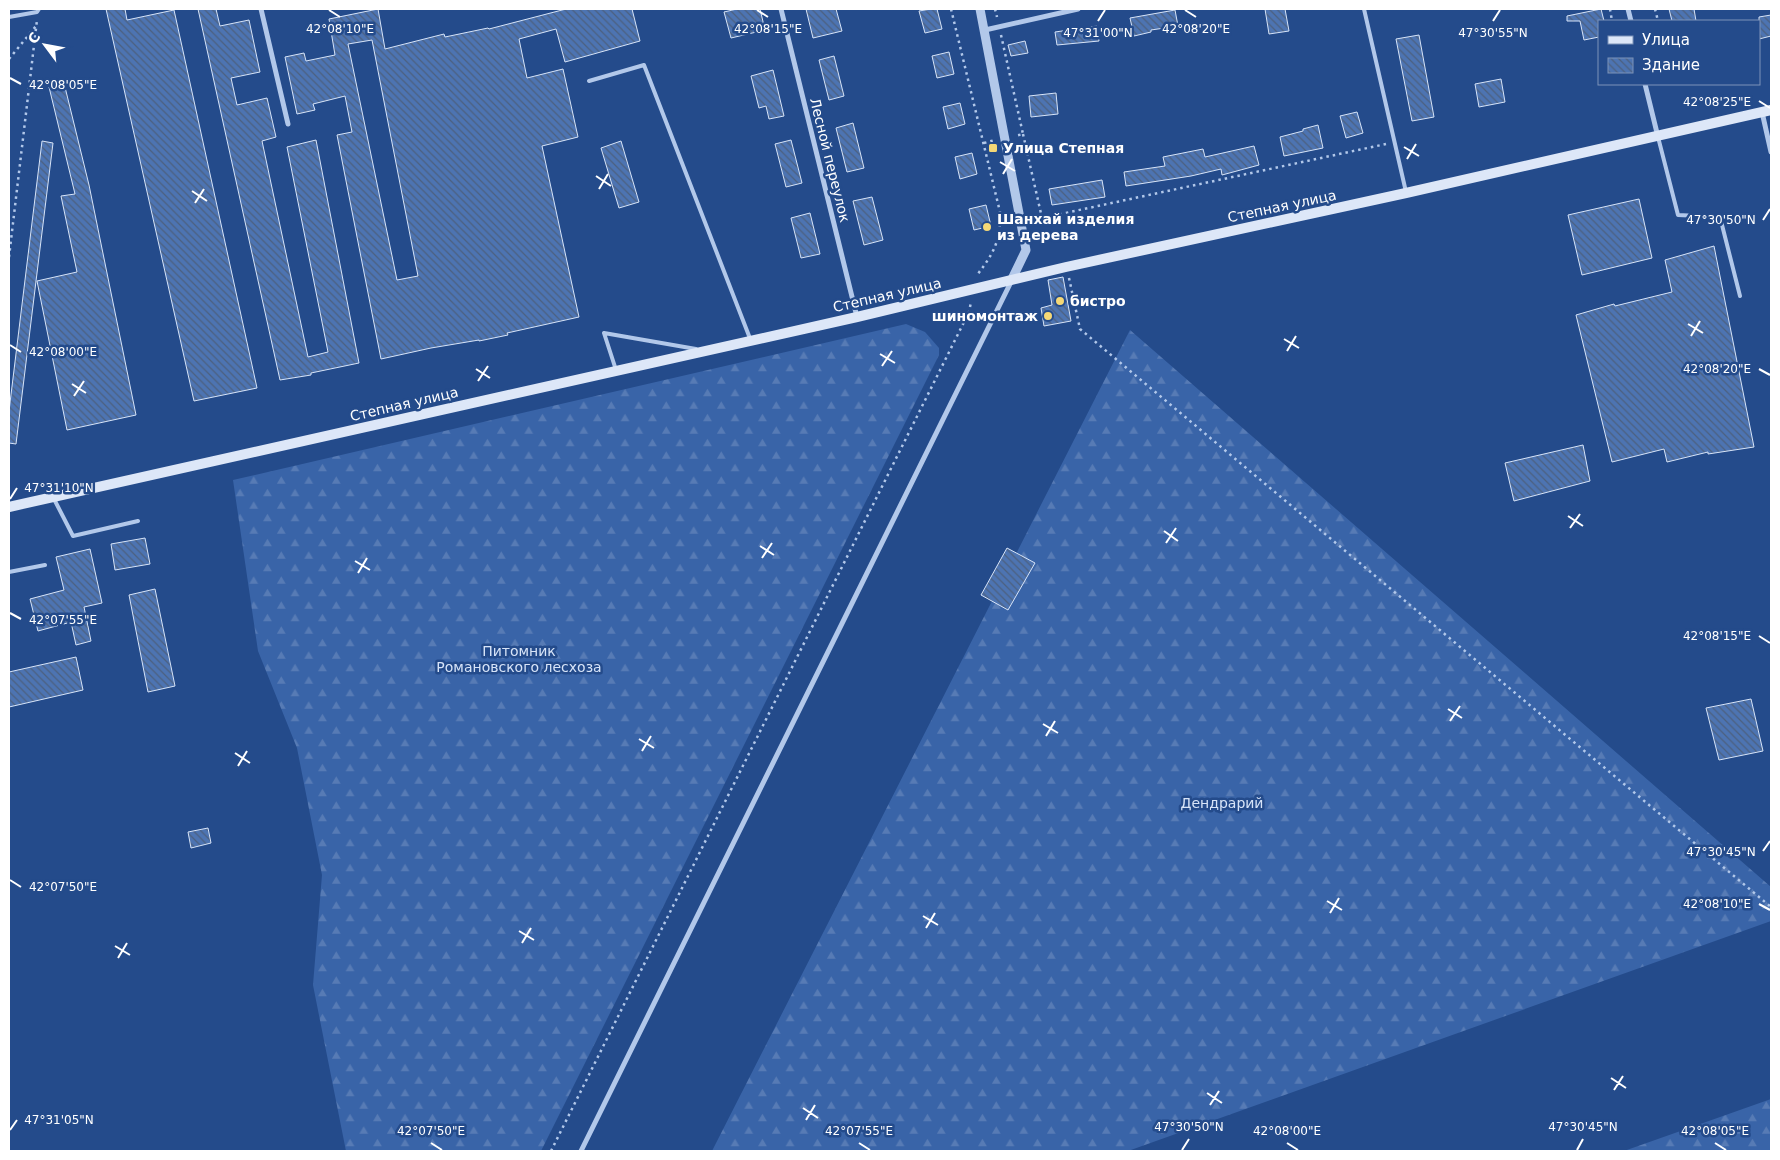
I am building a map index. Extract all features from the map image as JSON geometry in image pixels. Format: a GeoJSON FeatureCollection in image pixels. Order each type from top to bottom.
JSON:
{"type":"FeatureCollection","features":[{"type":"Feature","properties":{"kind":"main road","name":"Степная улица"},"geometry":{"type":"LineString","coordinates":[[9,507],[857,317],[1012,279],[1406,193],[1767,111]]}},
{"type":"Feature","properties":{"kind":"street"},"geometry":{"type":"LineString","coordinates":[[262,9],[288,124]]}},
{"type":"Feature","properties":{"kind":"street","name":"Лесной переулок"},"geometry":{"type":"LineString","coordinates":[[781,9],[857,317]]}},
{"type":"Feature","properties":{"kind":"street"},"geometry":{"type":"LineString","coordinates":[[581,1151],[1026,250],[980,9]]}},
{"type":"Feature","properties":{"kind":"street"},"geometry":{"type":"LineString","coordinates":[[985,30],[1078,9]]}},
{"type":"Feature","properties":{"kind":"street"},"geometry":{"type":"LineString","coordinates":[[1645,85],[1658,136]]}},
{"type":"Feature","properties":{"kind":"street"},"geometry":{"type":"LineString","coordinates":[[1767,111],[1771,149]]}},
{"type":"Feature","properties":{"kind":"lane"},"geometry":{"type":"LineString","coordinates":[[1364,9],[1406,193]]}},
{"type":"Feature","properties":{"kind":"lane"},"geometry":{"type":"LineString","coordinates":[[9,17],[38,10]]}},
{"type":"Feature","properties":{"kind":"lane"},"geometry":{"type":"LineString","coordinates":[[589,81],[644,65],[751,341]]}},
{"type":"Feature","properties":{"kind":"lane"},"geometry":{"type":"LineString","coordinates":[[1658,136],[1678,214],[1720,218],[1740,296]]}},
{"type":"Feature","properties":{"kind":"lane"},"geometry":{"type":"LineString","coordinates":[[616,370],[604,333],[706,351]]}},
{"type":"Feature","properties":{"kind":"lane"},"geometry":{"type":"LineString","coordinates":[[52,497],[73,536],[138,521]]}},
{"type":"Feature","properties":{"kind":"lane"},"geometry":{"type":"LineString","coordinates":[[9,572],[45,565]]}},
{"type":"Feature","properties":{"kind":"path"},"geometry":{"type":"LineString","coordinates":[[551,1151],[969,312],[976,276],[993,254],[1000,229],[1000,212],[951,9]]}},
{"type":"Feature","properties":{"kind":"path"},"geometry":{"type":"LineString","coordinates":[[9,257],[38,10]]}},
{"type":"Feature","properties":{"kind":"path"},"geometry":{"type":"LineString","coordinates":[[9,59],[37,25]]}},
{"type":"Feature","properties":{"kind":"path"},"geometry":{"type":"LineString","coordinates":[[1023,134],[1042,218],[1395,142]]}},
{"type":"Feature","properties":{"kind":"path"},"geometry":{"type":"LineString","coordinates":[[1066,267],[1080,329],[1771,907]]}},
{"type":"Feature","properties":{"kind":"green space","name":"Питомник Романовского лесхоза"},"geometry":{"type":"Polygon","coordinates":[[[906,324],[925,332],[939,348],[939,355],[541,1151],[346,1151],[313,985],[322,875],[297,748],[258,651],[233,480],[906,324]]]}},
{"type":"Feature","properties":{"kind":"green space","name":"Дендрарий"},"geometry":{"type":"Polygon","coordinates":[[[1130,330],[1771,887],[1771,921],[1128,1151],[712,1151],[1130,330]]]}},
{"type":"Feature","properties":{"kind":"green space"},"geometry":{"type":"Polygon","coordinates":[[[1771,1099],[1771,1151],[1624,1151],[1771,1099]]]}},
{"type":"Feature","properties":{"kind":"building"},"geometry":{"type":"Polygon","coordinates":[[[106,9],[125,9],[127,20],[174,10],[257,388],[194,401],[106,9]]]}},
{"type":"Feature","properties":{"kind":"building"},"geometry":{"type":"Polygon","coordinates":[[[198,9],[216,9],[220,26],[249,20],[260,72],[231,78],[237,105],[267,98],[276,137],[262,141],[308,357],[328,352],[287,147],[316,140],[359,363],[311,373],[311,375],[280,380],[198,9]]]}},
{"type":"Feature","properties":{"kind":"building"},"geometry":{"type":"Polygon","coordinates":[[[378,9],[385,49],[444,34],[445,37],[489,29],[566,9],[632,9],[640,41],[565,62],[556,29],[519,39],[527,78],[563,69],[578,137],[542,146],[579,317],[507,333],[508,335],[431,348],[381,359],[337,135],[352,132],[345,96],[313,104],[315,110],[297,114],[285,57],[304,53],[306,61],[335,55],[329,19],[378,9]],[[372,40],[348,44],[397,280],[418,276],[372,40]]]}},
{"type":"Feature","properties":{"kind":"building"},"geometry":{"type":"Polygon","coordinates":[[[737,9],[760,9],[765,30],[731,38],[724,12],[737,9]]]}},
{"type":"Feature","properties":{"kind":"building"},"geometry":{"type":"Polygon","coordinates":[[[806,9],[836,9],[842,31],[813,38],[806,9]]]}},
{"type":"Feature","properties":{"kind":"building"},"geometry":{"type":"Polygon","coordinates":[[[937,9],[942,29],[925,33],[919,11],[937,9]]]}},
{"type":"Feature","properties":{"kind":"building"},"geometry":{"type":"Polygon","coordinates":[[[1265,9],[1285,9],[1289,31],[1269,34],[1265,9]]]}},
{"type":"Feature","properties":{"kind":"building"},"geometry":{"type":"Polygon","coordinates":[[[1601,9],[1604,20],[1598,20],[1598,37],[1584,40],[1580,21],[1567,21],[1567,16],[1601,9]]]}},
{"type":"Feature","properties":{"kind":"building"},"geometry":{"type":"Polygon","coordinates":[[[1669,9],[1694,9],[1696,20],[1672,20],[1669,9]]]}},
{"type":"Feature","properties":{"kind":"building"},"geometry":{"type":"Polygon","coordinates":[[[1175,10],[1178,26],[1151,30],[1151,32],[1134,36],[1130,18],[1175,10]]]}},
{"type":"Feature","properties":{"kind":"building"},"geometry":{"type":"Polygon","coordinates":[[[1771,15],[1771,36],[1760,39],[1759,17],[1771,15]]]}},
{"type":"Feature","properties":{"kind":"building"},"geometry":{"type":"Polygon","coordinates":[[[1097,26],[1099,41],[1057,45],[1055,32],[1097,26]]]}},
{"type":"Feature","properties":{"kind":"building"},"geometry":{"type":"Polygon","coordinates":[[[1419,35],[1434,117],[1412,121],[1396,39],[1419,35]]]}},
{"type":"Feature","properties":{"kind":"building"},"geometry":{"type":"Polygon","coordinates":[[[1025,41],[1028,53],[1011,56],[1008,45],[1025,41]]]}},
{"type":"Feature","properties":{"kind":"building"},"geometry":{"type":"Polygon","coordinates":[[[949,52],[954,74],[937,78],[932,56],[949,52]]]}},
{"type":"Feature","properties":{"kind":"building"},"geometry":{"type":"Polygon","coordinates":[[[834,56],[844,96],[829,100],[819,60],[834,56]]]}},
{"type":"Feature","properties":{"kind":"building"},"geometry":{"type":"Polygon","coordinates":[[[773,70],[784,116],[769,119],[766,106],[759,108],[751,76],[773,70]]]}},
{"type":"Feature","properties":{"kind":"building"},"geometry":{"type":"Polygon","coordinates":[[[1501,79],[1505,102],[1479,107],[1475,84],[1501,79]]]}},
{"type":"Feature","properties":{"kind":"building"},"geometry":{"type":"Polygon","coordinates":[[[64,83],[89,185],[136,415],[67,430],[37,281],[77,272],[61,196],[75,194],[49,87],[64,83]]]}},
{"type":"Feature","properties":{"kind":"building"},"geometry":{"type":"Polygon","coordinates":[[[1056,93],[1058,114],[1031,117],[1029,96],[1056,93]]]}},
{"type":"Feature","properties":{"kind":"building"},"geometry":{"type":"Polygon","coordinates":[[[960,103],[965,124],[948,129],[943,107],[960,103]]]}},
{"type":"Feature","properties":{"kind":"building"},"geometry":{"type":"Polygon","coordinates":[[[1357,112],[1363,133],[1346,138],[1340,116],[1357,112]]]}},
{"type":"Feature","properties":{"kind":"building"},"geometry":{"type":"Polygon","coordinates":[[[853,123],[864,168],[847,172],[836,128],[853,123]]]}},
{"type":"Feature","properties":{"kind":"building"},"geometry":{"type":"Polygon","coordinates":[[[1318,125],[1323,148],[1284,156],[1280,137],[1318,125]]]}},
{"type":"Feature","properties":{"kind":"building"},"geometry":{"type":"Polygon","coordinates":[[[791,140],[802,183],[786,187],[775,144],[791,140]]]}},
{"type":"Feature","properties":{"kind":"building"},"geometry":{"type":"Polygon","coordinates":[[[42,141],[53,143],[16,444],[9,443],[9,411],[42,141]]]}},
{"type":"Feature","properties":{"kind":"building"},"geometry":{"type":"Polygon","coordinates":[[[621,141],[639,202],[619,208],[601,148],[621,141]]]}},
{"type":"Feature","properties":{"kind":"building"},"geometry":{"type":"Polygon","coordinates":[[[1254,146],[1259,165],[1222,175],[1221,169],[1191,176],[1126,186],[1124,172],[1165,166],[1163,157],[1203,149],[1205,157],[1254,146]]]}},
{"type":"Feature","properties":{"kind":"building"},"geometry":{"type":"Polygon","coordinates":[[[972,153],[977,174],[960,179],[955,157],[972,153]]]}},
{"type":"Feature","properties":{"kind":"building"},"geometry":{"type":"Polygon","coordinates":[[[1102,180],[1105,197],[1052,205],[1049,189],[1102,180]]]}},
{"type":"Feature","properties":{"kind":"building"},"geometry":{"type":"Polygon","coordinates":[[[872,197],[883,240],[864,245],[853,201],[872,197]]]}},
{"type":"Feature","properties":{"kind":"building"},"geometry":{"type":"Polygon","coordinates":[[[1639,199],[1652,258],[1582,275],[1568,215],[1639,199]]]}},
{"type":"Feature","properties":{"kind":"building"},"geometry":{"type":"Polygon","coordinates":[[[986,205],[991,226],[974,230],[969,209],[986,205]]]}},
{"type":"Feature","properties":{"kind":"building"},"geometry":{"type":"Polygon","coordinates":[[[810,213],[820,254],[801,258],[791,218],[810,213]]]}},
{"type":"Feature","properties":{"kind":"building"},"geometry":{"type":"Polygon","coordinates":[[[1714,246],[1754,447],[1708,454],[1708,452],[1667,462],[1664,449],[1612,462],[1576,315],[1614,304],[1615,306],[1672,292],[1665,260],[1714,246]]]}},
{"type":"Feature","properties":{"kind":"building","name":"бистро"},"geometry":{"type":"Polygon","coordinates":[[[1063,277],[1071,321],[1044,326],[1041,308],[1052,305],[1048,280],[1063,277]]]}},
{"type":"Feature","properties":{"kind":"building"},"geometry":{"type":"Polygon","coordinates":[[[1583,445],[1590,481],[1514,501],[1505,463],[1583,445]]]}},
{"type":"Feature","properties":{"kind":"building"},"geometry":{"type":"Polygon","coordinates":[[[145,538],[150,564],[115,570],[111,544],[145,538]]]}},
{"type":"Feature","properties":{"kind":"building"},"geometry":{"type":"Polygon","coordinates":[[[1007,548],[1035,563],[1008,610],[981,595],[1007,548]]]}},
{"type":"Feature","properties":{"kind":"building"},"geometry":{"type":"Polygon","coordinates":[[[90,549],[102,603],[84,607],[91,641],[76,645],[71,622],[38,631],[30,599],[64,590],[56,557],[90,549]]]}},
{"type":"Feature","properties":{"kind":"building"},"geometry":{"type":"Polygon","coordinates":[[[155,589],[175,686],[148,692],[129,595],[155,589]]]}},
{"type":"Feature","properties":{"kind":"building"},"geometry":{"type":"Polygon","coordinates":[[[76,657],[83,690],[9,707],[9,672],[76,657]]]}},
{"type":"Feature","properties":{"kind":"building"},"geometry":{"type":"Polygon","coordinates":[[[1751,699],[1763,751],[1719,760],[1706,708],[1751,699]]]}},
{"type":"Feature","properties":{"kind":"building"},"geometry":{"type":"Polygon","coordinates":[[[208,828],[211,843],[191,848],[188,832],[208,828]]]}},
{"type":"Feature","properties":{"kind":"place","name":"Улица Степная"},"geometry":{"type":"Point","coordinates":[993,148]}},
{"type":"Feature","properties":{"kind":"place","name":"Шанхай изделия из дерева"},"geometry":{"type":"Point","coordinates":[987,227]}},
{"type":"Feature","properties":{"kind":"place","name":"бистро"},"geometry":{"type":"Point","coordinates":[1060,301]}},
{"type":"Feature","properties":{"kind":"place","name":"шиномонтаж"},"geometry":{"type":"Point","coordinates":[1048,316]}}]}
